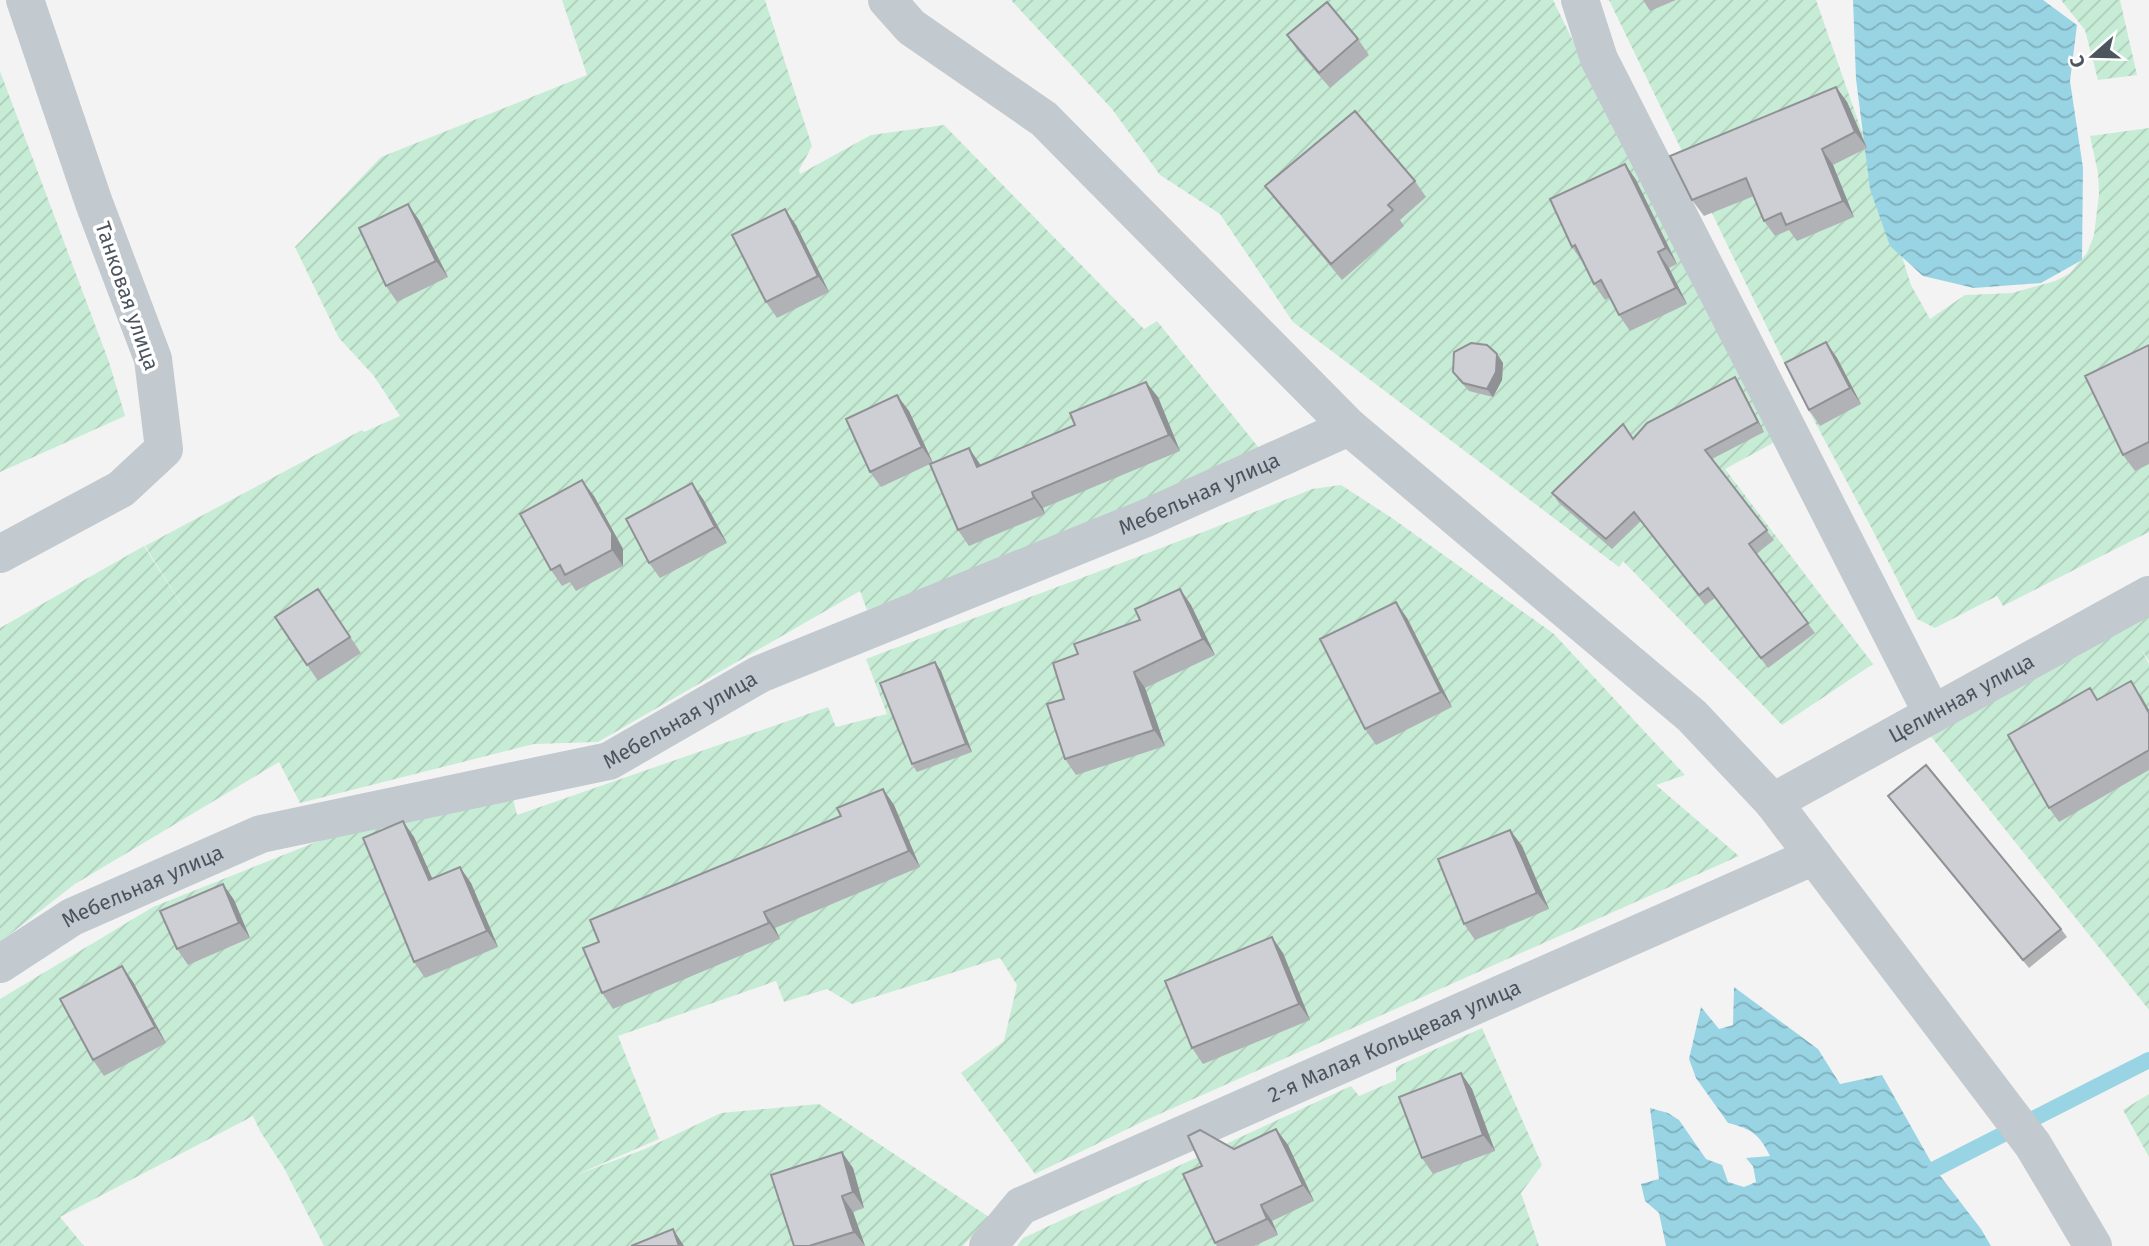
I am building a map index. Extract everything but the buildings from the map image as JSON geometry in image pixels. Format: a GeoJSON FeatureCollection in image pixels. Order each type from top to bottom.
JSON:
{"type":"FeatureCollection","features":[{"type":"Feature","properties":{"kind":"street"},"geometry":{"type":"LineString","coordinates":[[0,7],[12,0]]}},
{"type":"Feature","properties":{"kind":"street","name":"Танковая улица"},"geometry":{"type":"LineString","coordinates":[[0,554],[121,489],[164,449],[153,359],[94,203],[25,0]]}},
{"type":"Feature","properties":{"kind":"street"},"geometry":{"type":"LineString","coordinates":[[887,0],[911,27],[1044,120],[1349,427],[1692,716],[1773,802],[2033,1145],[2093,1246]]}},
{"type":"Feature","properties":{"kind":"street"},"geometry":{"type":"LineString","coordinates":[[1580,0],[1599,59],[1932,713]]}},
{"type":"Feature","properties":{"kind":"street","name":"Мебельная улица"},"geometry":{"type":"LineString","coordinates":[[0,964],[72,917],[261,834],[609,761],[760,674],[1144,519],[1349,427]]}},
{"type":"Feature","properties":{"kind":"street","name":"Целинная улица"},"geometry":{"type":"LineString","coordinates":[[1773,802],[2149,595]]}},
{"type":"Feature","properties":{"kind":"street","name":"2-я Малая Кольцевая улица"},"geometry":{"type":"LineString","coordinates":[[988,1246],[1021,1206],[1814,856]]}},
{"type":"Feature","properties":{"kind":"green space"},"geometry":{"type":"Polygon","coordinates":[[[562,0],[765,0],[812,146],[799,170],[800,174],[871,135],[944,125],[1144,329],[1157,321],[1263,453],[1070,535],[867,610],[860,591],[598,742],[534,744],[300,803],[279,762],[75,884],[0,942],[0,628],[144,546],[195,626],[145,546],[362,430],[364,432],[400,416],[374,376],[339,338],[295,247],[381,157],[587,75],[562,0]]]}},
{"type":"Feature","properties":{"kind":"green space"},"geometry":{"type":"Polygon","coordinates":[[[1011,0],[1553,0],[1624,145],[1784,437],[1725,469],[1873,664],[1782,725],[1623,561],[1619,567],[1293,322],[1220,214],[1160,175],[1112,109],[1011,0]]]}},
{"type":"Feature","properties":{"kind":"green space"},"geometry":{"type":"Polygon","coordinates":[[[1609,0],[1816,0],[1870,155],[1911,285],[1930,319],[1965,295],[2012,293],[2055,281],[2069,274],[2087,253],[2094,235],[2099,194],[2098,173],[2090,136],[2149,128],[2149,532],[2003,606],[1997,596],[1935,628],[1917,619],[1793,381],[1609,0]]]}},
{"type":"Feature","properties":{"kind":"green space"},"geometry":{"type":"Polygon","coordinates":[[[2061,0],[2120,0],[2137,75],[2098,80],[2085,30],[2061,0]]]}},
{"type":"Feature","properties":{"kind":"green space"},"geometry":{"type":"Polygon","coordinates":[[[0,71],[109,362],[125,416],[0,472],[0,71]]]}},
{"type":"Feature","properties":{"kind":"green space"},"geometry":{"type":"Polygon","coordinates":[[[1341,485],[1392,518],[1554,634],[1685,775],[1656,785],[1739,856],[1144,1121],[1035,1174],[961,1073],[1004,1041],[1017,985],[1000,958],[852,1004],[827,989],[784,1002],[776,981],[618,1036],[659,1139],[576,1175],[645,1149],[721,1113],[819,1104],[989,1217],[963,1246],[324,1246],[284,1168],[253,1116],[60,1217],[84,1246],[0,1246],[0,999],[153,907],[326,838],[510,786],[517,815],[828,707],[836,727],[887,714],[866,659],[1312,489],[1341,485]]]}},
{"type":"Feature","properties":{"kind":"green space"},"geometry":{"type":"Polygon","coordinates":[[[2149,609],[2149,661],[2141,649],[2149,664],[2149,1010],[1925,729],[2149,609]]]}},
{"type":"Feature","properties":{"kind":"green space"},"geometry":{"type":"Polygon","coordinates":[[[1482,1028],[1542,1165],[1521,1193],[1539,1246],[1017,1246],[1023,1238],[1351,1086],[1359,1096],[1396,1080],[1396,1067],[1482,1028]]]}},
{"type":"Feature","properties":{"kind":"green space"},"geometry":{"type":"Polygon","coordinates":[[[2149,1094],[2149,1157],[2123,1110],[2149,1094]]]}},
{"type":"Feature","properties":{"kind":"water"},"geometry":{"type":"Polygon","coordinates":[[[1853,0],[2043,0],[2077,25],[2070,81],[2083,168],[2082,260],[2041,283],[1974,288],[1923,276],[1890,246],[1870,189],[1856,79],[1853,0]]]}},
{"type":"Feature","properties":{"kind":"water"},"geometry":{"type":"Polygon","coordinates":[[[1734,987],[1818,1049],[1840,1084],[1882,1075],[1935,1169],[1991,1246],[1666,1246],[1659,1213],[1645,1201],[1641,1184],[1659,1179],[1650,1108],[1668,1113],[1679,1120],[1706,1159],[1722,1165],[1728,1182],[1744,1187],[1756,1182],[1753,1166],[1746,1158],[1770,1156],[1754,1134],[1728,1123],[1696,1078],[1689,1059],[1701,1007],[1719,1029],[1733,1025],[1734,987]]]}},
{"type":"Feature","properties":{"kind":"waterway"},"geometry":{"type":"LineString","coordinates":[[1935,1169],[2149,1060]]}}]}
